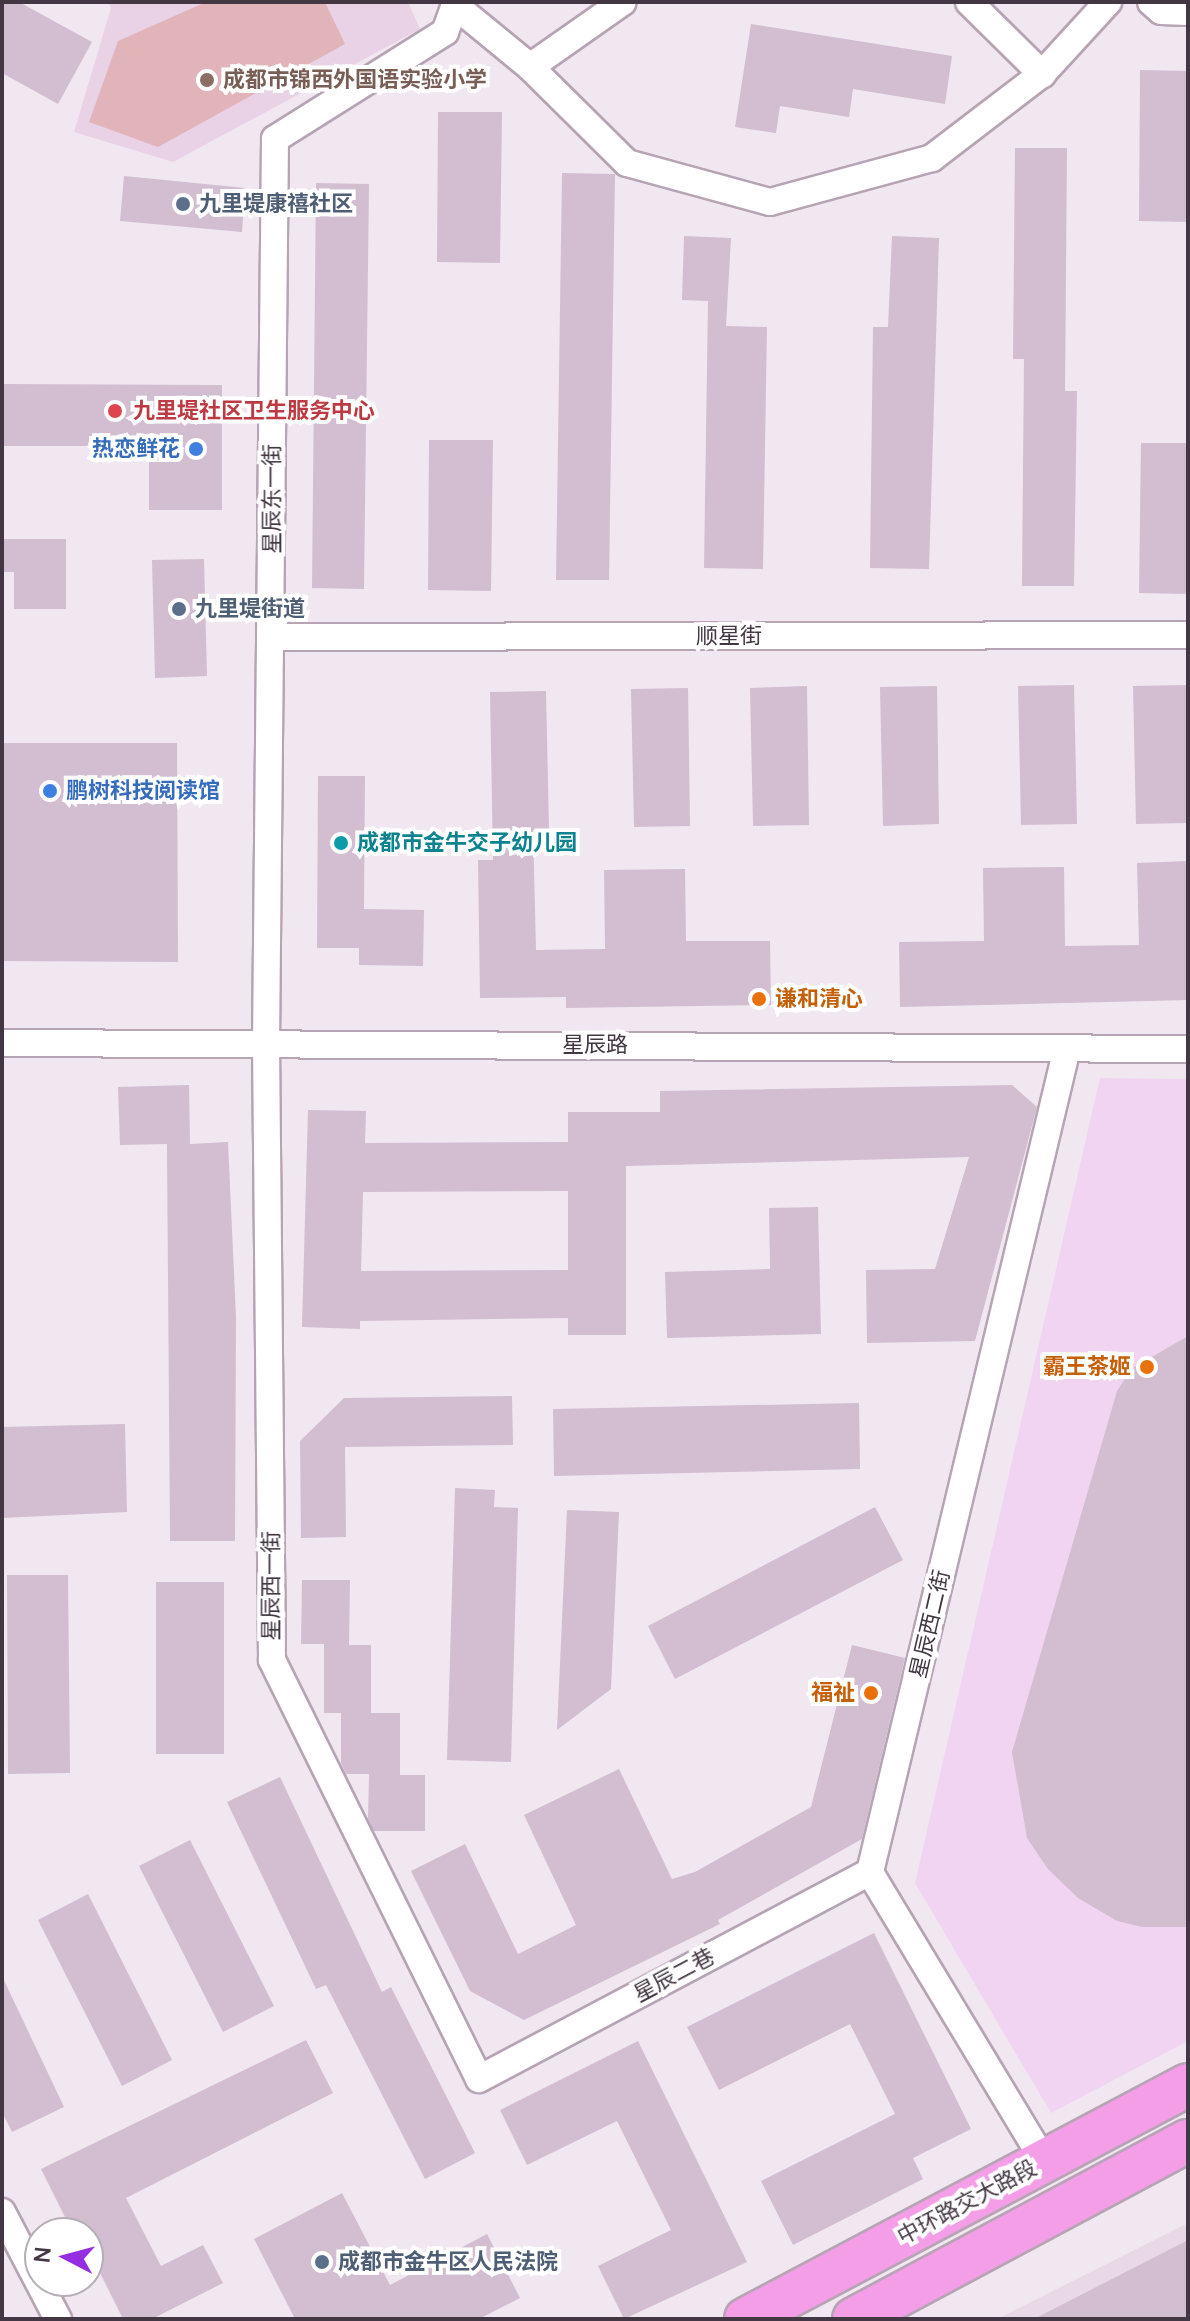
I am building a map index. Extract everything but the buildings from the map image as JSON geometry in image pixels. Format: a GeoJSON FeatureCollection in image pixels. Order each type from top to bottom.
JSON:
{"type":"FeatureCollection","features":[{"type":"Feature","properties":{"kind":"main road","name":"中环路交大路段"},"geometry":{"type":"LineString","coordinates":[[746,2319],[1188,2085]]}},
{"type":"Feature","properties":{"kind":"main road"},"geometry":{"type":"LineString","coordinates":[[854,2319],[1188,2141]]}},
{"type":"Feature","properties":{"kind":"street"},"geometry":{"type":"LineString","coordinates":[[530,67],[623,2]]}},
{"type":"Feature","properties":{"kind":"street"},"geometry":{"type":"LineString","coordinates":[[969,2],[1042,74]]}},
{"type":"Feature","properties":{"kind":"street"},"geometry":{"type":"LineString","coordinates":[[456,4],[530,67],[627,163],[770,202],[932,158],[1042,74],[1108,2]]}},
{"type":"Feature","properties":{"kind":"street"},"geometry":{"type":"LineString","coordinates":[[1151,2],[1161,11],[1188,12]]}},
{"type":"Feature","properties":{"kind":"street","name":"星辰东一街"},"geometry":{"type":"LineString","coordinates":[[266,1044],[275,139],[445,32],[456,4]]}},
{"type":"Feature","properties":{"kind":"street","name":"顺星街"},"geometry":{"type":"LineString","coordinates":[[271,637],[1188,635]]}},
{"type":"Feature","properties":{"kind":"street","name":"星辰路"},"geometry":{"type":"LineString","coordinates":[[2,1043],[1188,1049]]}},
{"type":"Feature","properties":{"kind":"street","name":"星辰西一街"},"geometry":{"type":"LineString","coordinates":[[266,1044],[272,1660],[479,2079]]}},
{"type":"Feature","properties":{"kind":"street","name":"星辰西二街"},"geometry":{"type":"LineString","coordinates":[[870,1872],[1067,1048]]}},
{"type":"Feature","properties":{"kind":"street"},"geometry":{"type":"LineString","coordinates":[[870,1872],[1044,2161]]}},
{"type":"Feature","properties":{"kind":"street","name":"星辰二巷"},"geometry":{"type":"LineString","coordinates":[[479,2079],[870,1872]]}},
{"type":"Feature","properties":{"kind":"street"},"geometry":{"type":"LineString","coordinates":[[2,2212],[58,2319]]}},
{"type":"Feature","properties":{"kind":"shaded area","name":"成都市锦西外国语实验小学"},"geometry":{"type":"Polygon","coordinates":[[[108,2],[408,2],[420,29],[173,162],[74,132],[111,8],[108,2]]]}},
{"type":"Feature","properties":{"kind":"shaded area","name":"成都市锦西外国语实验小学"},"geometry":{"type":"Polygon","coordinates":[[[206,2],[325,2],[345,44],[158,147],[89,122],[118,41],[206,2]]]}},
{"type":"Feature","properties":{"kind":"shaded area"},"geometry":{"type":"Polygon","coordinates":[[[1100,1078],[1188,1079],[1188,2041],[1051,2113],[915,1883],[1100,1078]]]}},
{"type":"Feature","properties":{"kind":"shaded area"},"geometry":{"type":"Polygon","coordinates":[[[1188,2223],[1188,2319],[997,2319],[1188,2223]]]}},
{"type":"Feature","properties":{"kind":"place","name":"成都市锦西外国语实验小学"},"geometry":{"type":"Point","coordinates":[207,80]}},
{"type":"Feature","properties":{"kind":"place","name":"九里堤康禧社区"},"geometry":{"type":"Point","coordinates":[183,204]}},
{"type":"Feature","properties":{"kind":"place","name":"九里堤社区卫生服务中心"},"geometry":{"type":"Point","coordinates":[115,411]}},
{"type":"Feature","properties":{"kind":"place","name":"热恋鲜花"},"geometry":{"type":"Point","coordinates":[196,449]}},
{"type":"Feature","properties":{"kind":"place","name":"九里堤街道"},"geometry":{"type":"Point","coordinates":[179,609]}},
{"type":"Feature","properties":{"kind":"place","name":"鹏树科技阅读馆"},"geometry":{"type":"Point","coordinates":[50,791]}},
{"type":"Feature","properties":{"kind":"place","name":"成都市金牛交子幼儿园"},"geometry":{"type":"Point","coordinates":[341,843]}},
{"type":"Feature","properties":{"kind":"place","name":"谦和清心"},"geometry":{"type":"Point","coordinates":[759,999]}},
{"type":"Feature","properties":{"kind":"place","name":"霸王茶姬"},"geometry":{"type":"Point","coordinates":[1147,1367]}},
{"type":"Feature","properties":{"kind":"place","name":"福祉"},"geometry":{"type":"Point","coordinates":[871,1693]}},
{"type":"Feature","properties":{"kind":"place","name":"成都市金牛区人民法院"},"geometry":{"type":"Point","coordinates":[322,2262]}}]}
